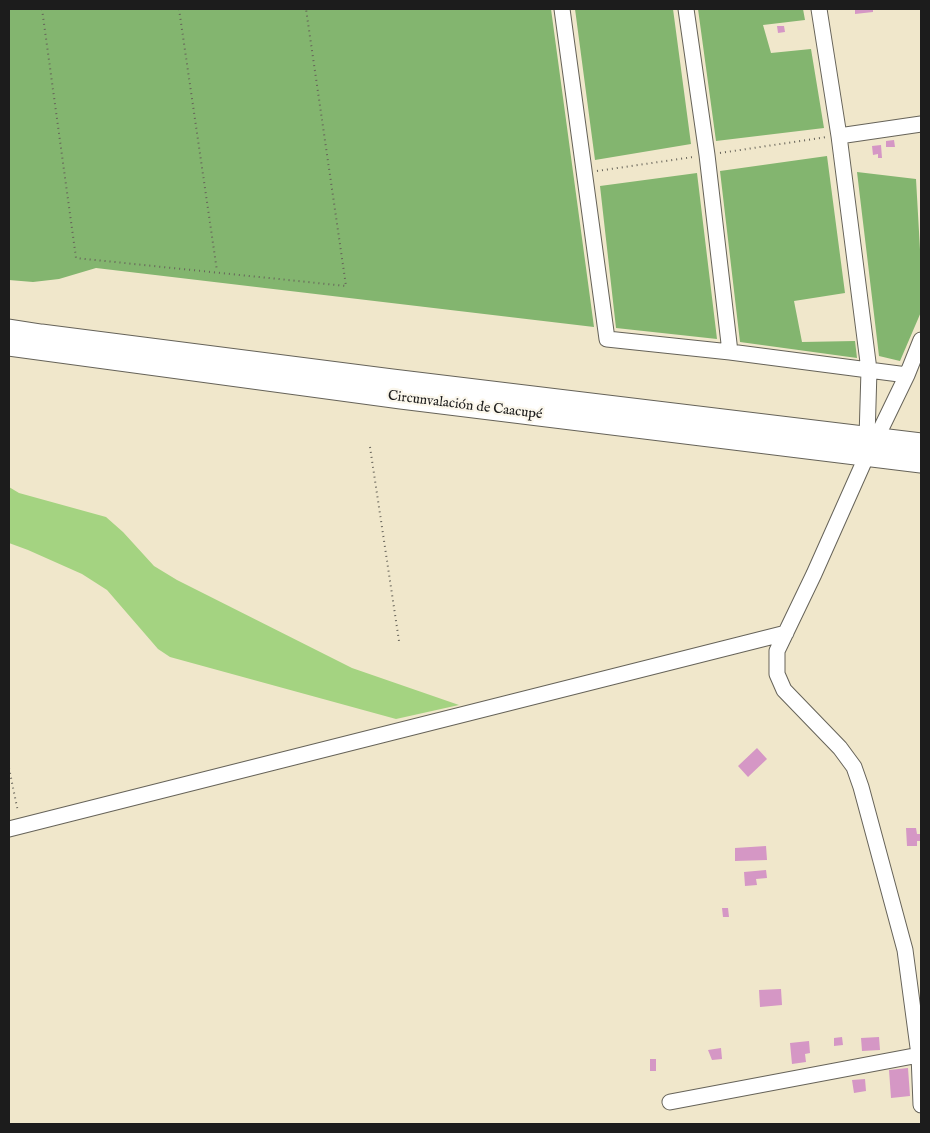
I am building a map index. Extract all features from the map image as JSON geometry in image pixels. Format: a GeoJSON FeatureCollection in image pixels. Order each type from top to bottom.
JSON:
{"type":"FeatureCollection","features":[{"type":"Feature","properties":{"kind":"highway","name":"Circunvalación de Caacupé"},"geometry":{"type":"LineString","coordinates":[[9,330],[870,444],[921,462]]}},
{"type":"Feature","properties":{"kind":"highway","name":"Circunvalación de Caacupé"},"geometry":{"type":"LineString","coordinates":[[9,345],[382,396],[870,444],[921,444]]}},
{"type":"Feature","properties":{"kind":"street"},"geometry":{"type":"LineString","coordinates":[[562,9],[607,340],[730,352],[908,375]]}},
{"type":"Feature","properties":{"kind":"street"},"geometry":{"type":"LineString","coordinates":[[686,9],[707,155],[730,352]]}},
{"type":"Feature","properties":{"kind":"street"},"geometry":{"type":"LineString","coordinates":[[819,9],[839,136],[868,370],[870,444]]}},
{"type":"Feature","properties":{"kind":"street"},"geometry":{"type":"LineString","coordinates":[[839,136],[921,124]]}},
{"type":"Feature","properties":{"kind":"street"},"geometry":{"type":"LineString","coordinates":[[921,340],[908,375],[870,444],[777,652],[777,674],[784,690],[840,748],[854,767],[861,787],[905,950],[915,969],[921,1105]]}},
{"type":"Feature","properties":{"kind":"street"},"geometry":{"type":"LineString","coordinates":[[15,827],[786,633]]}},
{"type":"Feature","properties":{"kind":"street"},"geometry":{"type":"LineString","coordinates":[[670,1102],[919,1055]]}},
{"type":"Feature","properties":{"kind":"path"},"geometry":{"type":"LineString","coordinates":[[42,9],[76,258],[346,286],[306,9]]}},
{"type":"Feature","properties":{"kind":"path"},"geometry":{"type":"LineString","coordinates":[[179,9],[217,272]]}},
{"type":"Feature","properties":{"kind":"path"},"geometry":{"type":"LineString","coordinates":[[370,447],[399,642]]}},
{"type":"Feature","properties":{"kind":"path"},"geometry":{"type":"LineString","coordinates":[[9,768],[15,827]]}},
{"type":"Feature","properties":{"kind":"green space"},"geometry":{"type":"Polygon","coordinates":[[[9,9],[551,9],[594,327],[96,268],[59,279],[33,282],[9,280],[9,9]]]}},
{"type":"Feature","properties":{"kind":"green space"},"geometry":{"type":"Polygon","coordinates":[[[575,9],[673,9],[691,144],[595,160],[575,9]]]}},
{"type":"Feature","properties":{"kind":"green space"},"geometry":{"type":"Polygon","coordinates":[[[698,9],[803,9],[805,20],[763,25],[771,53],[811,49],[824,128],[716,141],[698,9]]]}},
{"type":"Feature","properties":{"kind":"green space"},"geometry":{"type":"Polygon","coordinates":[[[827,156],[845,293],[794,301],[802,342],[855,341],[857,358],[740,342],[720,171],[827,156]]]}},
{"type":"Feature","properties":{"kind":"green space"},"geometry":{"type":"Polygon","coordinates":[[[857,172],[916,179],[921,267],[921,312],[900,361],[879,356],[857,172]]]}},
{"type":"Feature","properties":{"kind":"green space"},"geometry":{"type":"Polygon","coordinates":[[[697,173],[717,339],[616,328],[600,186],[697,173]]]}},
{"type":"Feature","properties":{"kind":"green space"},"geometry":{"type":"Polygon","coordinates":[[[9,487],[19,493],[106,517],[123,532],[154,566],[177,580],[352,668],[459,705],[396,719],[170,657],[158,649],[107,590],[82,574],[9,543],[9,487]]]}},
{"type":"Feature","properties":{"kind":"building"},"geometry":{"type":"Polygon","coordinates":[[[855,9],[873,9],[873,12],[855,14],[855,9]]]}},
{"type":"Feature","properties":{"kind":"building"},"geometry":{"type":"Polygon","coordinates":[[[777,26],[784,26],[785,32],[778,33],[777,26]]]}},
{"type":"Feature","properties":{"kind":"building"},"geometry":{"type":"Polygon","coordinates":[[[894,140],[895,147],[886,147],[886,141],[894,140]]]}},
{"type":"Feature","properties":{"kind":"building"},"geometry":{"type":"Polygon","coordinates":[[[881,145],[882,158],[878,158],[878,154],[873,155],[872,146],[881,145]]]}},
{"type":"Feature","properties":{"kind":"building"},"geometry":{"type":"Polygon","coordinates":[[[757,748],[767,759],[748,777],[738,766],[757,748]]]}},
{"type":"Feature","properties":{"kind":"building"},"geometry":{"type":"Polygon","coordinates":[[[906,828],[916,828],[917,834],[921,834],[921,841],[917,841],[917,846],[907,846],[906,828]]]}},
{"type":"Feature","properties":{"kind":"building"},"geometry":{"type":"Polygon","coordinates":[[[766,846],[767,860],[735,861],[735,848],[766,846]]]}},
{"type":"Feature","properties":{"kind":"building"},"geometry":{"type":"Polygon","coordinates":[[[766,870],[767,878],[756,879],[757,885],[745,886],[744,872],[766,870]]]}},
{"type":"Feature","properties":{"kind":"building"},"geometry":{"type":"Polygon","coordinates":[[[722,908],[728,908],[729,917],[723,917],[722,908]]]}},
{"type":"Feature","properties":{"kind":"building"},"geometry":{"type":"Polygon","coordinates":[[[781,989],[782,1005],[760,1007],[759,990],[781,989]]]}},
{"type":"Feature","properties":{"kind":"building"},"geometry":{"type":"Polygon","coordinates":[[[842,1037],[843,1045],[834,1046],[834,1038],[842,1037]]]}},
{"type":"Feature","properties":{"kind":"building"},"geometry":{"type":"Polygon","coordinates":[[[879,1037],[880,1050],[862,1051],[861,1038],[879,1037]]]}},
{"type":"Feature","properties":{"kind":"building"},"geometry":{"type":"Polygon","coordinates":[[[809,1041],[810,1053],[805,1054],[806,1062],[792,1064],[790,1043],[809,1041]]]}},
{"type":"Feature","properties":{"kind":"building"},"geometry":{"type":"Polygon","coordinates":[[[721,1048],[722,1059],[712,1060],[708,1050],[721,1048]]]}},
{"type":"Feature","properties":{"kind":"building"},"geometry":{"type":"Polygon","coordinates":[[[650,1059],[656,1059],[656,1071],[650,1071],[650,1059]]]}},
{"type":"Feature","properties":{"kind":"building"},"geometry":{"type":"Polygon","coordinates":[[[908,1068],[910,1096],[891,1098],[889,1070],[908,1068]]]}},
{"type":"Feature","properties":{"kind":"building"},"geometry":{"type":"Polygon","coordinates":[[[865,1079],[866,1091],[854,1093],[852,1080],[865,1079]]]}}]}
